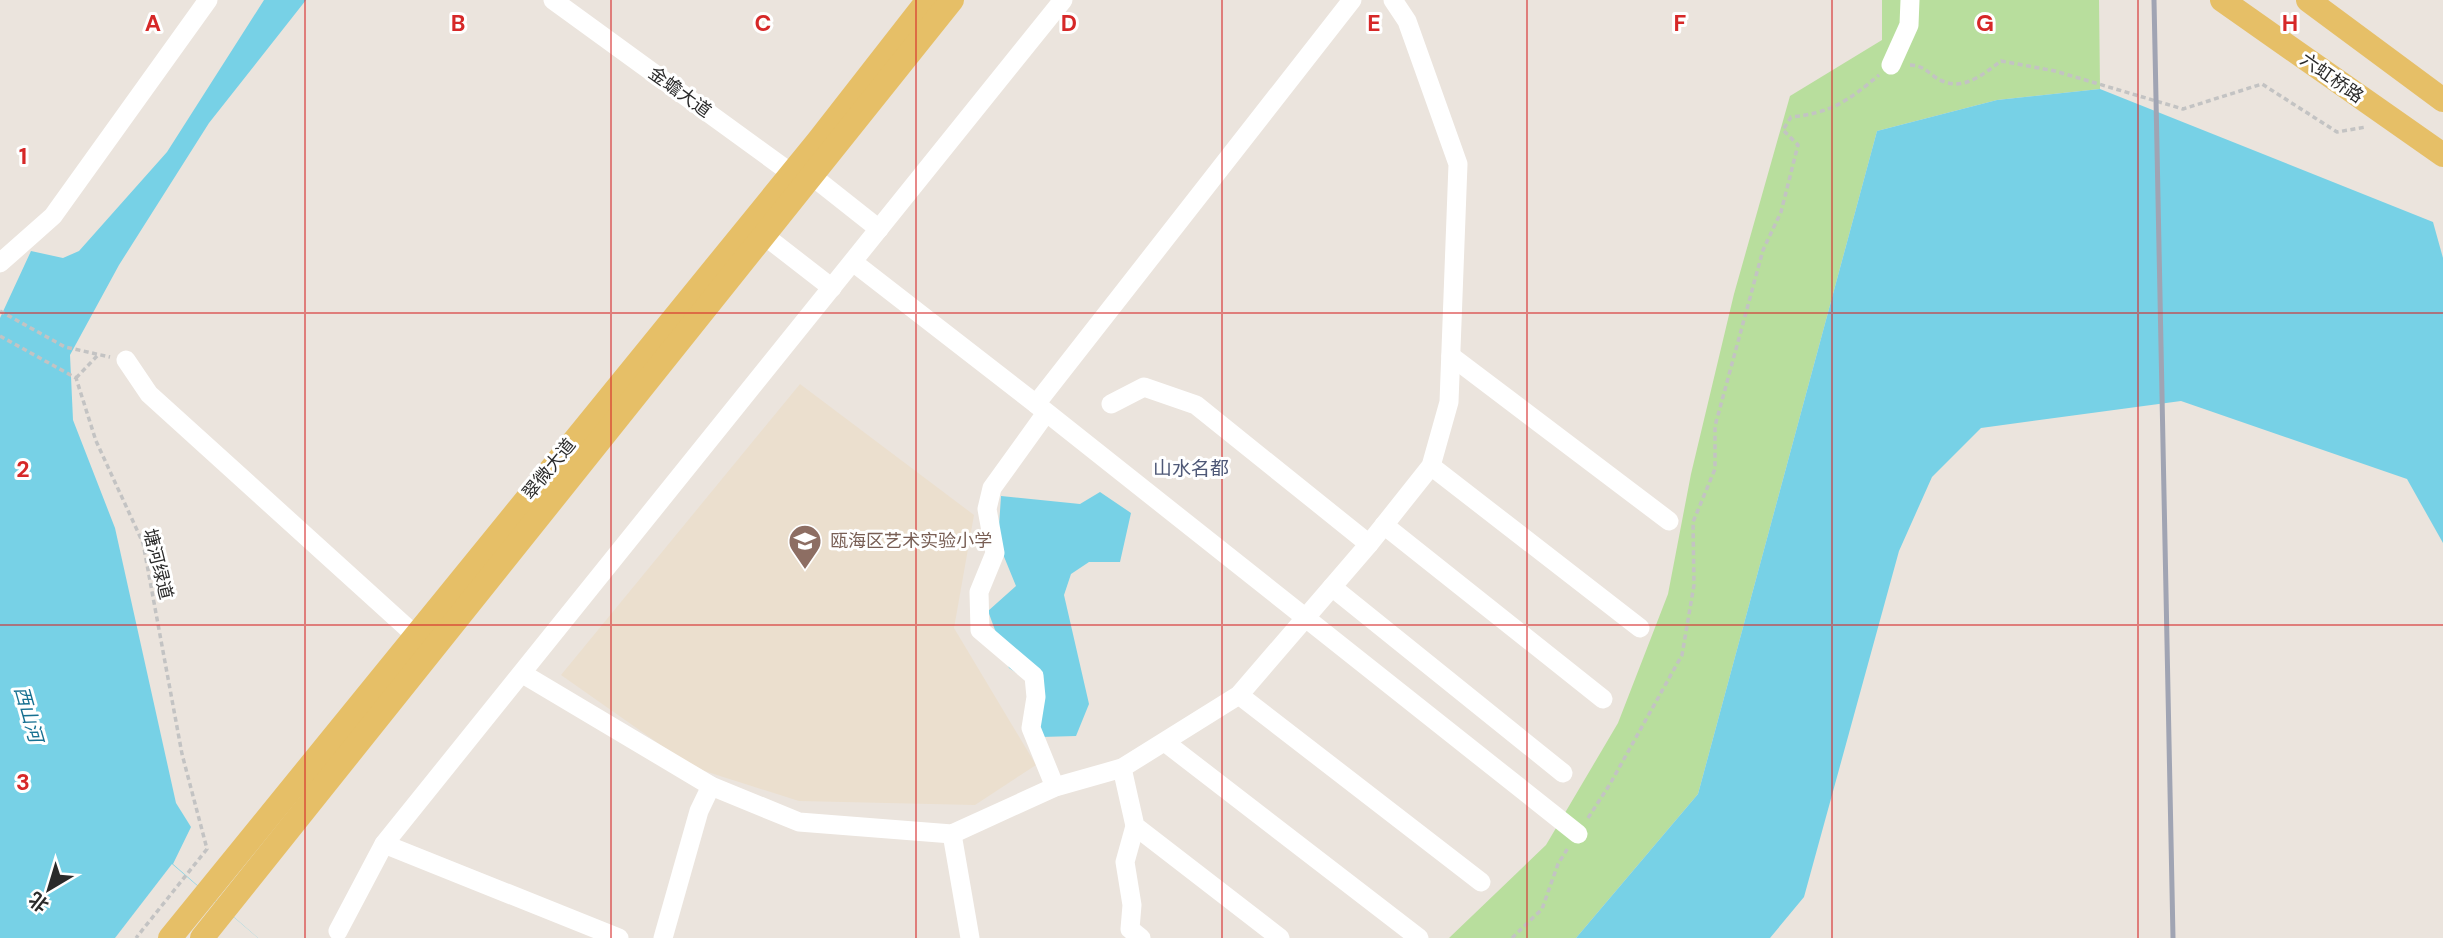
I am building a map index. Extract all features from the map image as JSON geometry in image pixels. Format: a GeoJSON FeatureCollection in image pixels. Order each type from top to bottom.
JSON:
{"type":"FeatureCollection","features":[{"type":"Feature","properties":{"kind":"main road","name":"翠微大道"},"geometry":{"type":"LineString","coordinates":[[202,938],[765,236],[928,0]]}},
{"type":"Feature","properties":{"kind":"main road","name":"翠微大道"},"geometry":{"type":"LineString","coordinates":[[170,938],[415,635],[951,0]]}},
{"type":"Feature","properties":{"kind":"main road","name":"六虹桥路"},"geometry":{"type":"LineString","coordinates":[[2222,0],[2443,155]]}},
{"type":"Feature","properties":{"kind":"main road"},"geometry":{"type":"LineString","coordinates":[[2308,0],[2443,100]]}},
{"type":"Feature","properties":{"kind":"street"},"geometry":{"type":"LineString","coordinates":[[0,263],[53,216],[208,0]]}},
{"type":"Feature","properties":{"kind":"street","name":"金蟾大道"},"geometry":{"type":"LineString","coordinates":[[554,0],[879,229]]}},
{"type":"Feature","properties":{"kind":"street"},"geometry":{"type":"LineString","coordinates":[[338,931],[384,844],[1063,0]]}},
{"type":"Feature","properties":{"kind":"street"},"geometry":{"type":"LineString","coordinates":[[1055,787],[1031,728],[1036,697],[1034,676],[980,630],[979,592],[995,553],[988,509],[992,488],[1041,408],[1352,0]]}},
{"type":"Feature","properties":{"kind":"street"},"geometry":{"type":"LineString","coordinates":[[523,674],[711,786],[799,822],[952,834],[1055,787],[1122,768],[1240,695],[1369,544],[1431,466],[1449,402],[1458,164],[1407,21],[1393,0]]}},
{"type":"Feature","properties":{"kind":"street"},"geometry":{"type":"LineString","coordinates":[[1891,65],[1909,25],[1910,0]]}},
{"type":"Feature","properties":{"kind":"street"},"geometry":{"type":"LineString","coordinates":[[765,236],[832,288]]}},
{"type":"Feature","properties":{"kind":"street"},"geometry":{"type":"LineString","coordinates":[[853,262],[1577,834]]}},
{"type":"Feature","properties":{"kind":"street"},"geometry":{"type":"LineString","coordinates":[[1451,356],[1669,521]]}},
{"type":"Feature","properties":{"kind":"street"},"geometry":{"type":"LineString","coordinates":[[126,360],[149,394],[415,635]]}},
{"type":"Feature","properties":{"kind":"street"},"geometry":{"type":"LineString","coordinates":[[1111,404],[1144,387],[1196,405],[1369,544]]}},
{"type":"Feature","properties":{"kind":"street"},"geometry":{"type":"LineString","coordinates":[[1431,466],[1640,628]]}},
{"type":"Feature","properties":{"kind":"street"},"geometry":{"type":"LineString","coordinates":[[1384,526],[1603,699]]}},
{"type":"Feature","properties":{"kind":"street"},"geometry":{"type":"LineString","coordinates":[[1332,587],[1563,773]]}},
{"type":"Feature","properties":{"kind":"street"},"geometry":{"type":"LineString","coordinates":[[1240,695],[1481,882]]}},
{"type":"Feature","properties":{"kind":"street"},"geometry":{"type":"LineString","coordinates":[[1166,743],[1419,938]]}},
{"type":"Feature","properties":{"kind":"street"},"geometry":{"type":"LineString","coordinates":[[1122,768],[1135,826],[1125,862],[1132,905],[1130,929],[1141,938]]}},
{"type":"Feature","properties":{"kind":"street"},"geometry":{"type":"LineString","coordinates":[[663,938],[699,811],[711,786]]}},
{"type":"Feature","properties":{"kind":"street"},"geometry":{"type":"LineString","coordinates":[[1135,826],[1280,938]]}},
{"type":"Feature","properties":{"kind":"street"},"geometry":{"type":"LineString","coordinates":[[952,834],[970,938]]}},
{"type":"Feature","properties":{"kind":"street"},"geometry":{"type":"LineString","coordinates":[[384,844],[619,938]]}},
{"type":"Feature","properties":{"kind":"path"},"geometry":{"type":"LineString","coordinates":[[1513,938],[1542,909],[1558,864],[1610,784],[1682,655],[1694,585],[1693,522],[1715,469],[1715,425],[1763,250],[1781,212],[1798,145],[1783,130],[1791,117],[1820,114],[1851,99],[1891,65],[1918,65],[1945,84],[1974,82],[2001,61],[2055,71],[2183,109],[2262,84],[2337,132],[2378,125]]}},
{"type":"Feature","properties":{"kind":"path"},"geometry":{"type":"LineString","coordinates":[[2,312],[65,347],[126,360]]}},
{"type":"Feature","properties":{"kind":"path"},"geometry":{"type":"LineString","coordinates":[[0,336],[76,377],[98,355]]}},
{"type":"Feature","properties":{"kind":"path","name":"塘河绿道"},"geometry":{"type":"LineString","coordinates":[[76,377],[96,441],[143,543],[182,754],[207,849],[136,938]]}},
{"type":"Feature","properties":{"kind":"shaded area","name":"瓯海区艺术实验小学"},"geometry":{"type":"Polygon","coordinates":[[[800,384],[974,515],[954,628],[1036,765],[975,805],[799,801],[692,767],[561,675],[800,384]]]}},
{"type":"Feature","properties":{"kind":"green space"},"geometry":{"type":"Polygon","coordinates":[[[1882,0],[2099,0],[2100,89],[1997,100],[1877,131],[1698,794],[1576,938],[1449,938],[1546,845],[1618,723],[1668,594],[1691,474],[1734,294],[1790,96],[1882,40],[1882,0]]]}},
{"type":"Feature","properties":{"kind":"water","name":"西山河"},"geometry":{"type":"Polygon","coordinates":[[[264,0],[306,0],[209,123],[119,265],[70,355],[73,420],[115,528],[176,803],[191,827],[173,864],[258,938],[0,938],[0,318],[31,251],[63,258],[79,251],[167,152],[264,0]]]}},
{"type":"Feature","properties":{"kind":"water"},"geometry":{"type":"Polygon","coordinates":[[[2100,89],[2433,222],[2443,258],[2443,543],[2407,479],[2181,401],[1981,428],[1932,477],[1899,551],[1804,897],[1770,938],[1576,938],[1698,794],[1877,131],[1997,100],[2100,89]]]}},
{"type":"Feature","properties":{"kind":"water"},"geometry":{"type":"Polygon","coordinates":[[[1100,492],[1131,513],[1120,562],[1089,562],[1071,574],[1064,595],[1089,704],[1076,736],[1041,737],[1032,683],[1009,668],[988,611],[1016,586],[998,542],[1001,496],[1080,504],[1100,492]]]}},
{"type":"Feature","properties":{"kind":"pier"},"geometry":{"type":"Polygon","coordinates":[[[172,864],[258,938],[115,938],[172,864]]]}},
{"type":"Feature","properties":{"kind":"railway"},"geometry":{"type":"LineString","coordinates":[[2154,0],[2173,938]]}},
{"type":"Feature","properties":{"kind":"place","name":"瓯海区艺术实验小学"},"geometry":{"type":"Point","coordinates":[805,571]}},
{"type":"Feature","properties":{"kind":"district","name":"山水名都"},"geometry":{"type":"Point","coordinates":[1191,468]}}]}
